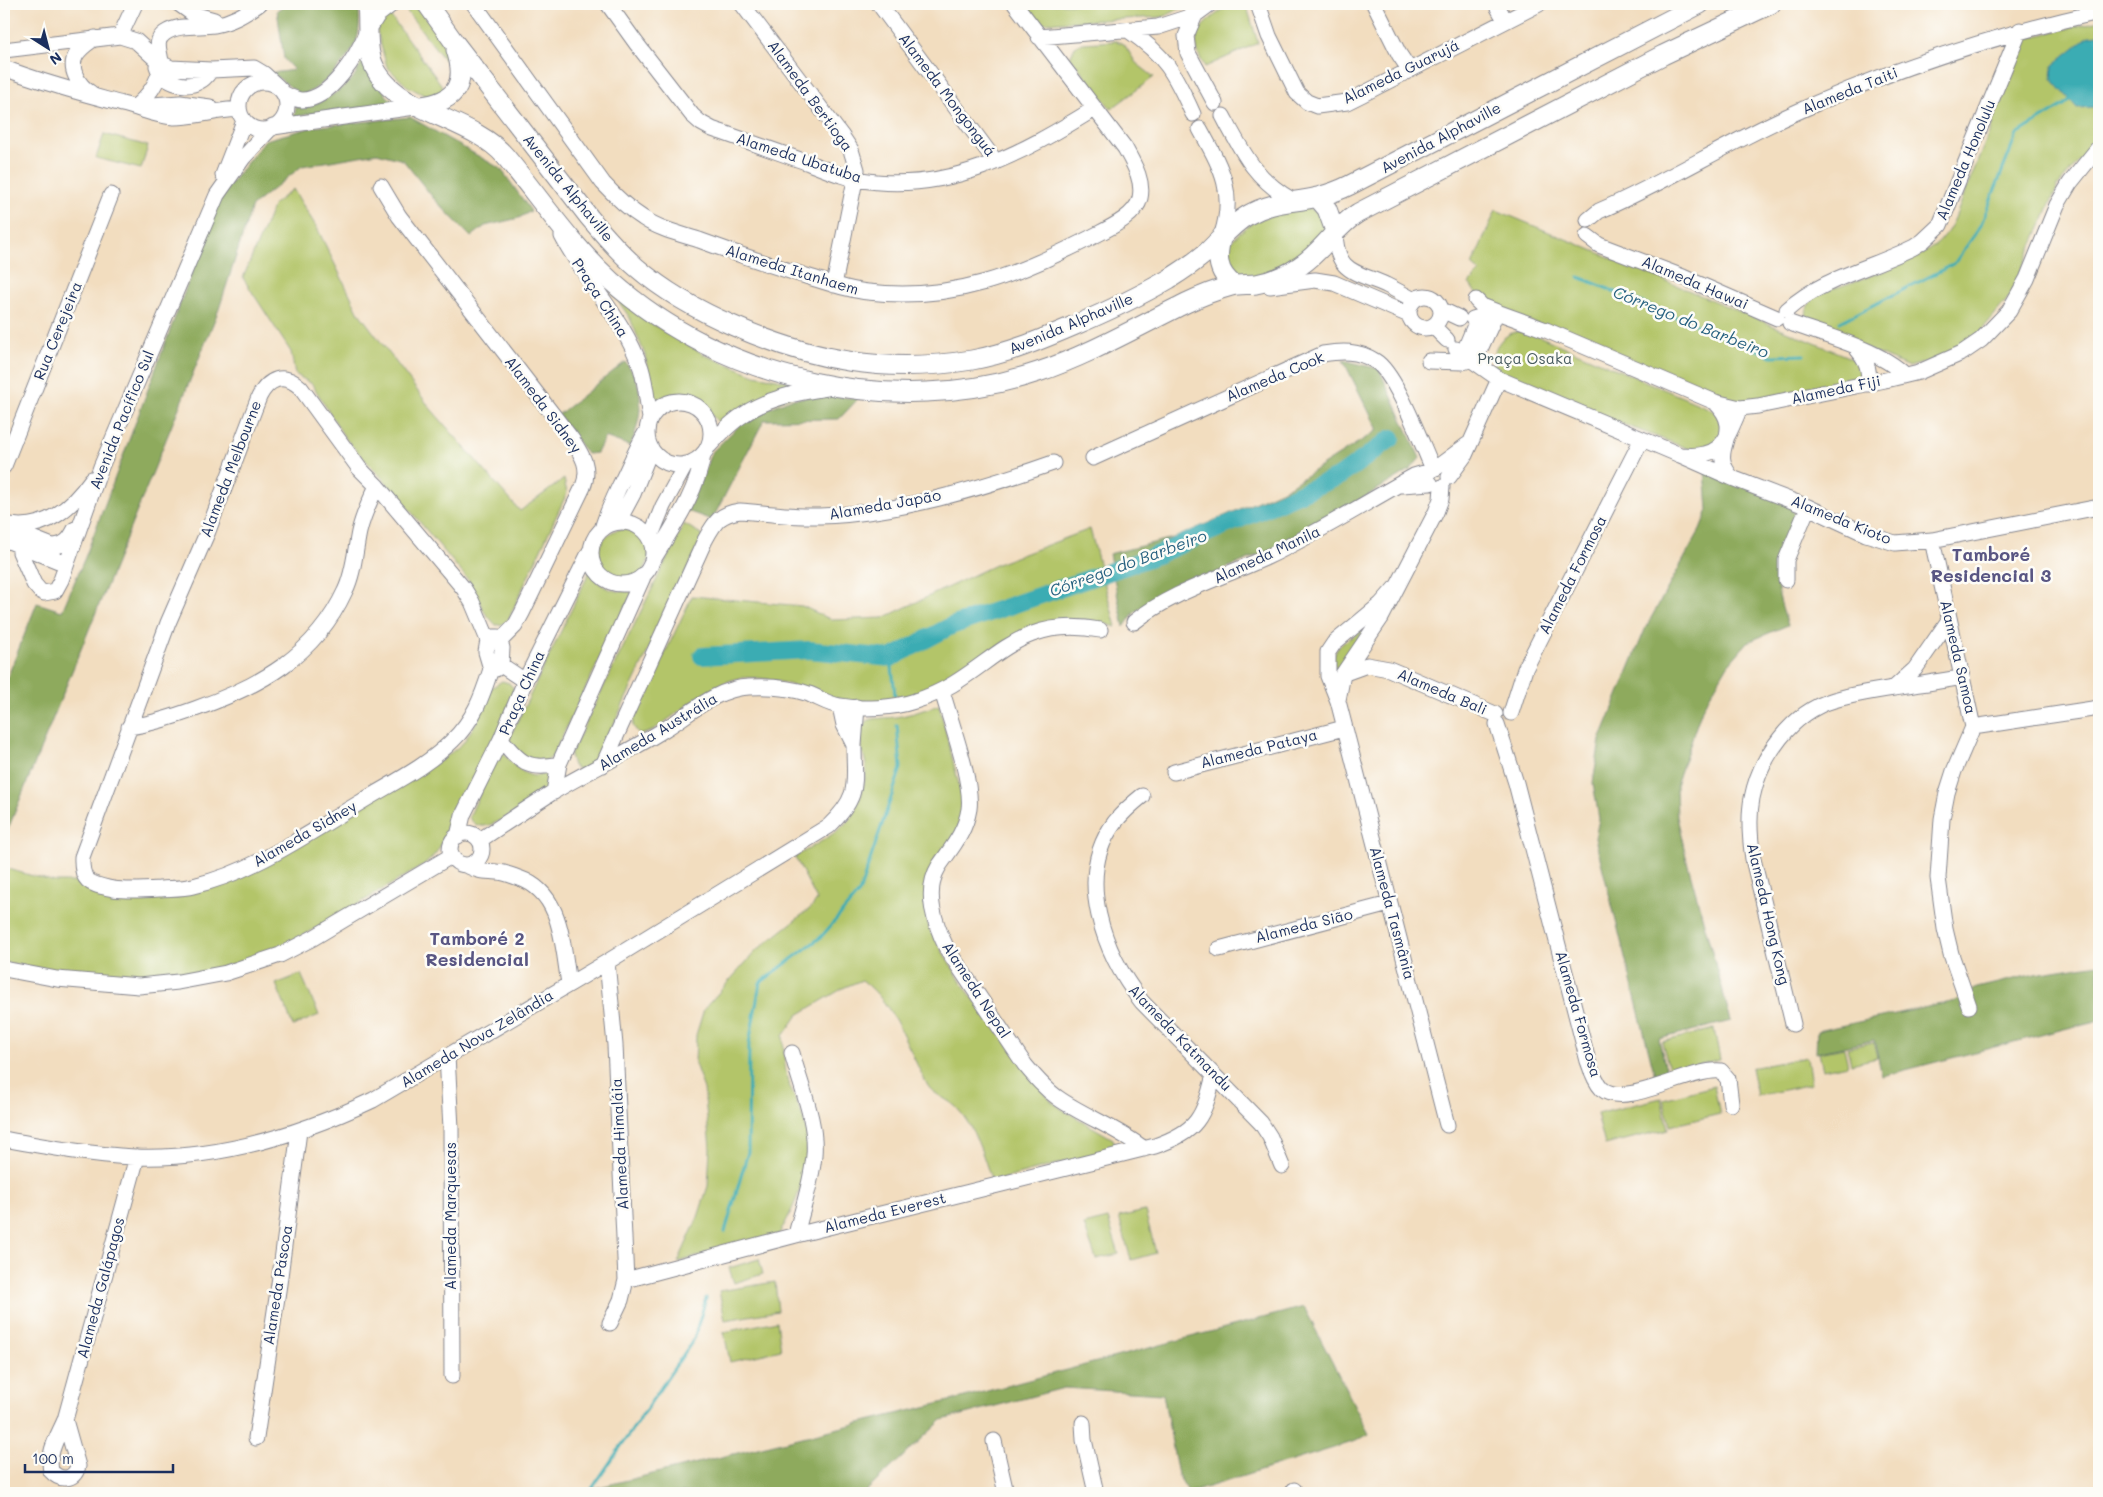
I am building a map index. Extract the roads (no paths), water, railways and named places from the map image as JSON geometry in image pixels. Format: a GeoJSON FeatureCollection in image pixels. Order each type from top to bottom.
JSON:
{"type":"FeatureCollection","features":[{"type":"Feature","properties":{"kind":"main road"},"geometry":{"type":"LineString","coordinates":[[367,4],[369,45],[372,61],[379,74],[399,96],[422,106],[443,101],[453,93],[461,81],[461,69],[454,42]]}},
{"type":"Feature","properties":{"kind":"main road"},"geometry":{"type":"LineString","coordinates":[[368,27],[376,14],[389,4]]}},
{"type":"Feature","properties":{"kind":"main road","name":"Avenida Alphaville"},"geometry":{"type":"LineString","coordinates":[[426,5],[589,218],[608,240],[637,268],[678,297],[707,314],[796,351],[830,359],[893,365],[943,364],[974,360],[1035,342],[1140,295],[1190,265],[1209,250],[1222,234],[1247,215],[1265,207],[1292,200],[1334,193],[1700,4]]}},
{"type":"Feature","properties":{"kind":"main road","name":"Avenida Alphaville"},"geometry":{"type":"LineString","coordinates":[[422,106],[484,138],[500,152],[575,245],[613,283],[668,324],[722,352],[769,370],[837,386],[902,392],[968,389],[1038,372],[1072,359],[1203,295],[1234,285],[1267,282],[1283,276],[1315,255],[1334,232],[1358,213],[1663,54],[1771,4]]}},
{"type":"Feature","properties":{"kind":"main road"},"geometry":{"type":"LineString","coordinates":[[1317,197],[1327,209],[1334,232]]}},
{"type":"Feature","properties":{"kind":"main road"},"geometry":{"type":"LineString","coordinates":[[1222,234],[1218,262],[1224,276],[1234,285]]}},
{"type":"Feature","properties":{"kind":"street"},"geometry":{"type":"LineString","coordinates":[[125,4],[127,20]]}},
{"type":"Feature","properties":{"kind":"street"},"geometry":{"type":"LineString","coordinates":[[120,36],[135,4]]}},
{"type":"Feature","properties":{"kind":"street"},"geometry":{"type":"LineString","coordinates":[[135,107],[152,90],[158,65],[157,47],[162,35],[174,18],[178,4],[187,11],[203,18],[235,20]]}},
{"type":"Feature","properties":{"kind":"street"},"geometry":{"type":"LineString","coordinates":[[162,35],[171,30],[188,26],[211,25],[235,20],[259,4]]}},
{"type":"Feature","properties":{"kind":"street","name":"Alameda Itanhaem"},"geometry":{"type":"LineString","coordinates":[[474,4],[603,183],[623,204],[644,219],[764,263],[834,284],[868,292],[925,294],[965,288],[1002,279],[1048,260],[1106,230],[1126,217],[1137,206],[1140,197],[1140,182],[1125,148],[1015,4]]}},
{"type":"Feature","properties":{"kind":"street"},"geometry":{"type":"LineString","coordinates":[[487,4],[493,28]]}},
{"type":"Feature","properties":{"kind":"street","name":"Alameda Ubatuba"},"geometry":{"type":"LineString","coordinates":[[608,4],[636,43],[697,120],[712,129],[855,179],[892,183],[936,180],[966,174],[996,162],[1056,132],[1094,109]]}},
{"type":"Feature","properties":{"kind":"street","name":"Alameda Bertioga"},"geometry":{"type":"LineString","coordinates":[[742,4],[851,150],[857,170],[834,284]]}},
{"type":"Feature","properties":{"kind":"street","name":"Alameda Mongonguá"},"geometry":{"type":"LineString","coordinates":[[879,4],[996,162]]}},
{"type":"Feature","properties":{"kind":"street"},"geometry":{"type":"LineString","coordinates":[[1039,37],[1158,27],[1195,15],[1210,4]]}},
{"type":"Feature","properties":{"kind":"street","name":"Alameda Guarujá"},"geometry":{"type":"LineString","coordinates":[[1258,4],[1270,36],[1297,94],[1307,102],[1317,106],[1347,102],[1539,4]]}},
{"type":"Feature","properties":{"kind":"street"},"geometry":{"type":"LineString","coordinates":[[1374,4],[1399,54],[1409,69]]}},
{"type":"Feature","properties":{"kind":"street"},"geometry":{"type":"LineString","coordinates":[[1496,4],[1505,20]]}},
{"type":"Feature","properties":{"kind":"street","name":"Alameda Taiti"},"geometry":{"type":"LineString","coordinates":[[1590,227],[1594,214],[1742,138],[1822,101],[1911,66],[2004,35],[2099,12]]}},
{"type":"Feature","properties":{"kind":"street"},"geometry":{"type":"LineString","coordinates":[[1128,30],[1154,49],[1164,59],[1190,108],[1212,98],[1188,53],[1186,36],[1195,15]]}},
{"type":"Feature","properties":{"kind":"street"},"geometry":{"type":"LineString","coordinates":[[242,115],[240,98],[249,86],[264,82],[303,100],[314,96],[326,88],[341,76],[350,65],[360,48],[368,27]]}},
{"type":"Feature","properties":{"kind":"street","name":"Alameda Honolulu"},"geometry":{"type":"LineString","coordinates":[[1785,317],[1807,294],[1824,285],[1901,254],[1923,241],[1940,225],[2020,30]]}},
{"type":"Feature","properties":{"kind":"street","name":"Alameda Honolulu"},"geometry":{"type":"LineString","coordinates":[[2003,71],[2004,35]]}},
{"type":"Feature","properties":{"kind":"street"},"geometry":{"type":"LineString","coordinates":[[18,73],[11,48],[120,36],[136,41],[158,65],[171,68],[211,70],[254,68],[260,71],[281,90],[287,108],[284,116],[272,128]]}},
{"type":"Feature","properties":{"kind":"street"},"geometry":{"type":"LineString","coordinates":[[95,38],[75,56],[74,67],[80,84],[98,97]]}},
{"type":"Feature","properties":{"kind":"street"},"geometry":{"type":"LineString","coordinates":[[4,68],[48,84],[135,107],[180,103],[242,115],[258,129],[422,106]]}},
{"type":"Feature","properties":{"kind":"street"},"geometry":{"type":"LineString","coordinates":[[211,70],[206,91],[207,98],[208,102],[220,110]]}},
{"type":"Feature","properties":{"kind":"street","name":"Avenida Pacífico Sul"},"geometry":{"type":"LineString","coordinates":[[20,552],[34,584],[40,591],[48,593],[55,591],[60,585],[100,467],[216,196],[242,115]]}},
{"type":"Feature","properties":{"kind":"street"},"geometry":{"type":"LineString","coordinates":[[1222,234],[1229,202],[1226,183],[1202,133],[1226,121],[1254,169],[1276,191],[1292,200]]}},
{"type":"Feature","properties":{"kind":"street","name":"Avenida Pacífico Sul"},"geometry":{"type":"LineString","coordinates":[[216,196],[242,158],[272,128]]}},
{"type":"Feature","properties":{"kind":"street","name":"Alameda Fiji"},"geometry":{"type":"LineString","coordinates":[[1476,300],[1482,306],[1546,330],[1715,402],[1740,408],[1869,384],[1919,372],[1962,353],[1997,326],[2020,294],[2058,205],[2070,183],[2099,147]]}},
{"type":"Feature","properties":{"kind":"street","name":"Alameda Sidney"},"geometry":{"type":"LineString","coordinates":[[381,186],[399,216],[566,432],[587,465],[586,480],[583,487],[515,626],[494,640]]}},
{"type":"Feature","properties":{"kind":"street","name":"Rua Cerejeira"},"geometry":{"type":"LineString","coordinates":[[4,466],[111,195]]}},
{"type":"Feature","properties":{"kind":"street","name":"Praça China"},"geometry":{"type":"LineString","coordinates":[[548,210],[571,254],[604,300],[632,348],[642,375],[650,449]]}},
{"type":"Feature","properties":{"kind":"street","name":"Alameda Hawai"},"geometry":{"type":"LineString","coordinates":[[1590,227],[1600,245],[1612,248],[1785,317],[1896,366],[1905,375]]}},
{"type":"Feature","properties":{"kind":"street"},"geometry":{"type":"LineString","coordinates":[[1334,232],[1335,246],[1343,265],[1359,275],[1386,285],[1414,300]]}},
{"type":"Feature","properties":{"kind":"street"},"geometry":{"type":"LineString","coordinates":[[1234,285],[1249,288],[1315,280],[1334,283],[1409,315],[1414,324],[1423,328],[1434,326],[1440,319],[1442,310],[1438,301],[1429,296],[1424,296],[1414,300],[1411,304],[1409,315]]}},
{"type":"Feature","properties":{"kind":"street"},"geometry":{"type":"LineString","coordinates":[[1442,310],[1470,318],[1497,312]]}},
{"type":"Feature","properties":{"kind":"street"},"geometry":{"type":"LineString","coordinates":[[1429,361],[1460,351],[1480,350],[1497,312]]}},
{"type":"Feature","properties":{"kind":"street"},"geometry":{"type":"LineString","coordinates":[[1460,351],[1470,318]]}},
{"type":"Feature","properties":{"kind":"street","name":"Alameda Kioto"},"geometry":{"type":"LineString","coordinates":[[1434,326],[1460,351],[1499,379],[1732,478],[1808,506],[1882,540],[1895,543],[1932,540],[2099,507]]}},
{"type":"Feature","properties":{"kind":"street"},"geometry":{"type":"LineString","coordinates":[[1856,348],[1866,360],[1869,368],[1869,384]]}},
{"type":"Feature","properties":{"kind":"street","name":"Alameda Cook"},"geometry":{"type":"LineString","coordinates":[[1093,458],[1323,354],[1344,351],[1364,356],[1382,366],[1396,388],[1436,477]]}},
{"type":"Feature","properties":{"kind":"street","name":"Alameda Melbourne"},"geometry":{"type":"LineString","coordinates":[[82,857],[168,624],[208,531],[246,427],[264,388],[280,378],[289,379],[295,383],[359,468],[377,486],[464,589],[494,640],[486,652],[496,667]]}},
{"type":"Feature","properties":{"kind":"street"},"geometry":{"type":"LineString","coordinates":[[1436,477],[1471,440],[1499,379]]}},
{"type":"Feature","properties":{"kind":"street"},"geometry":{"type":"LineString","coordinates":[[618,522],[634,494],[650,449],[657,457],[675,465],[695,461],[743,414],[804,391],[837,386]]}},
{"type":"Feature","properties":{"kind":"street","name":"Praça China"},"geometry":{"type":"LineString","coordinates":[[458,836],[463,815],[501,739],[525,681],[602,529],[612,500],[648,425],[657,409],[666,403],[677,400],[693,404],[706,414],[712,435],[701,466],[681,513],[643,577],[559,764],[554,792]]}},
{"type":"Feature","properties":{"kind":"street"},"geometry":{"type":"LineString","coordinates":[[1715,402],[1726,418],[1729,434]]}},
{"type":"Feature","properties":{"kind":"street"},"geometry":{"type":"LineString","coordinates":[[1732,478],[1721,459],[1740,408]]}},
{"type":"Feature","properties":{"kind":"street","name":"Alameda Kioto"},"geometry":{"type":"LineString","coordinates":[[1680,455],[1702,456],[1708,454],[1716,450],[1729,434]]}},
{"type":"Feature","properties":{"kind":"street","name":"Alameda Formosa"},"geometry":{"type":"LineString","coordinates":[[1642,439],[1525,669],[1503,717],[1516,783],[1588,1061],[1598,1083],[1610,1093],[1634,1092],[1699,1073],[1715,1070],[1722,1071],[1728,1079],[1731,1104]]}},
{"type":"Feature","properties":{"kind":"street","name":"Alameda Japão"},"geometry":{"type":"LineString","coordinates":[[603,765],[705,540],[719,518],[727,513],[740,511],[819,516],[859,513],[926,500],[1053,463]]}},
{"type":"Feature","properties":{"kind":"street"},"geometry":{"type":"LineString","coordinates":[[652,560],[653,551],[650,538],[663,506],[686,464]]}},
{"type":"Feature","properties":{"kind":"street"},"geometry":{"type":"LineString","coordinates":[[6,529],[40,524],[56,516],[84,491],[100,467]]}},
{"type":"Feature","properties":{"kind":"street"},"geometry":{"type":"LineString","coordinates":[[6,529],[60,539],[72,524],[100,467]]}},
{"type":"Feature","properties":{"kind":"street","name":"Alameda Manila"},"geometry":{"type":"LineString","coordinates":[[1134,622],[1155,606],[1240,570],[1291,545],[1400,485],[1413,486],[1436,477]]}},
{"type":"Feature","properties":{"kind":"street","name":"Alameda Tasmânia"},"geometry":{"type":"LineString","coordinates":[[1338,701],[1343,674],[1381,618],[1395,588],[1430,525],[1441,499],[1436,477]]}},
{"type":"Feature","properties":{"kind":"street"},"geometry":{"type":"LineString","coordinates":[[129,727],[148,725],[172,717],[258,683],[285,666],[304,649],[328,620],[346,588],[360,529],[377,486]]}},
{"type":"Feature","properties":{"kind":"street"},"geometry":{"type":"LineString","coordinates":[[1786,580],[1786,560],[1808,506]]}},
{"type":"Feature","properties":{"kind":"street"},"geometry":{"type":"LineString","coordinates":[[602,529],[618,522],[634,524],[650,538]]}},
{"type":"Feature","properties":{"kind":"street"},"geometry":{"type":"LineString","coordinates":[[6,529],[65,567]]}},
{"type":"Feature","properties":{"kind":"street","name":"Alameda Samoa"},"geometry":{"type":"LineString","coordinates":[[1932,540],[1973,727],[1954,771],[1947,794],[1942,819],[1938,878],[1945,929],[1953,962],[1969,1006]]}},
{"type":"Feature","properties":{"kind":"street"},"geometry":{"type":"LineString","coordinates":[[4,545],[65,567]]}},
{"type":"Feature","properties":{"kind":"street"},"geometry":{"type":"LineString","coordinates":[[590,551],[596,572],[604,580],[613,584],[624,585],[634,583],[643,577]]}},
{"type":"Feature","properties":{"kind":"street","name":"Alameda Tasmânia"},"geometry":{"type":"LineString","coordinates":[[1395,588],[1381,604],[1334,643],[1328,652],[1328,676],[1338,701],[1447,1125]]}},
{"type":"Feature","properties":{"kind":"street"},"geometry":{"type":"LineString","coordinates":[[1891,690],[1915,669],[1949,620]]}},
{"type":"Feature","properties":{"kind":"street"},"geometry":{"type":"LineString","coordinates":[[1358,623],[1366,623],[1368,625],[1371,634],[1370,646],[1372,652],[1389,669]]}},
{"type":"Feature","properties":{"kind":"street","name":"Alameda Austrália"},"geometry":{"type":"LineString","coordinates":[[481,847],[554,792],[666,729],[705,702],[720,695],[746,687],[788,688],[840,706],[883,708],[902,705],[942,691],[998,652],[1034,633],[1061,627],[1100,630]]}},
{"type":"Feature","properties":{"kind":"street"},"geometry":{"type":"LineString","coordinates":[[1327,661],[1336,673],[1343,674],[1367,665],[1389,669]]}},
{"type":"Feature","properties":{"kind":"street"},"geometry":{"type":"LineString","coordinates":[[496,667],[525,681]]}},
{"type":"Feature","properties":{"kind":"street","name":"Alameda Sidney"},"geometry":{"type":"LineString","coordinates":[[82,857],[84,877],[89,882],[96,886],[118,890],[191,887],[244,869],[289,845],[439,754],[466,725],[479,706],[496,667]]}},
{"type":"Feature","properties":{"kind":"street","name":"Alameda Bali"},"geometry":{"type":"LineString","coordinates":[[1389,669],[1503,717]]}},
{"type":"Feature","properties":{"kind":"street"},"geometry":{"type":"LineString","coordinates":[[1915,669],[1923,679],[1933,683]]}},
{"type":"Feature","properties":{"kind":"street","name":"Alameda Hong Kong"},"geometry":{"type":"LineString","coordinates":[[1793,1024],[1753,859],[1750,817],[1752,798],[1764,762],[1788,730],[1802,718],[1824,704],[1834,700],[1962,677]]}},
{"type":"Feature","properties":{"kind":"street","name":"Alameda Nepal"},"geometry":{"type":"LineString","coordinates":[[942,691],[966,775],[969,807],[960,837],[938,867],[933,881],[931,896],[933,913],[940,935],[947,949],[1025,1065],[1039,1081],[1058,1098],[1131,1138],[1144,1149]]}},
{"type":"Feature","properties":{"kind":"street","name":"Alameda Nova Zelândia"},"geometry":{"type":"LineString","coordinates":[[840,706],[844,725],[854,746]]}},
{"type":"Feature","properties":{"kind":"street","name":"Alameda Nova Zelândia"},"geometry":{"type":"LineString","coordinates":[[4,1140],[58,1150],[137,1157],[234,1148],[299,1131],[344,1114],[373,1100],[568,983],[607,962],[829,826],[842,814],[854,787],[856,774],[854,746],[857,706]]}},
{"type":"Feature","properties":{"kind":"street"},"geometry":{"type":"LineString","coordinates":[[1973,727],[2099,708]]}},
{"type":"Feature","properties":{"kind":"street","name":"Alameda Japão"},"geometry":{"type":"LineString","coordinates":[[621,754],[628,711]]}},
{"type":"Feature","properties":{"kind":"street","name":"Alameda Pataya"},"geometry":{"type":"LineString","coordinates":[[1174,772],[1344,728]]}},
{"type":"Feature","properties":{"kind":"street"},"geometry":{"type":"LineString","coordinates":[[501,739],[516,758],[528,765],[549,766],[559,764]]}},
{"type":"Feature","properties":{"kind":"street","name":"Alameda Katmandu"},"geometry":{"type":"LineString","coordinates":[[1142,796],[1126,808],[1114,823],[1099,858],[1096,881],[1098,913],[1104,935],[1126,981],[1142,1002],[1261,1123],[1270,1137],[1282,1166]]}},
{"type":"Feature","properties":{"kind":"street"},"geometry":{"type":"LineString","coordinates":[[498,872],[470,833],[458,836],[450,847],[451,856],[458,864],[484,873],[498,872],[531,884],[548,899],[557,917],[568,983]]}},
{"type":"Feature","properties":{"kind":"street"},"geometry":{"type":"LineString","coordinates":[[468,866],[478,861],[481,847]]}},
{"type":"Feature","properties":{"kind":"street"},"geometry":{"type":"LineString","coordinates":[[4,969],[57,978],[139,986],[178,982],[226,973],[265,961],[304,943],[451,856]]}},
{"type":"Feature","properties":{"kind":"street","name":"Alameda Sião"},"geometry":{"type":"LineString","coordinates":[[1219,949],[1389,904]]}},
{"type":"Feature","properties":{"kind":"street","name":"Alameda Himaláia"},"geometry":{"type":"LineString","coordinates":[[607,962],[615,1045],[626,1280],[621,1300],[610,1323]]}},
{"type":"Feature","properties":{"kind":"street"},"geometry":{"type":"LineString","coordinates":[[792,1053],[814,1138],[811,1172],[796,1235]]}},
{"type":"Feature","properties":{"kind":"street","name":"Alameda Marquesas"},"geometry":{"type":"LineString","coordinates":[[448,1056],[451,1128],[452,1376]]}},
{"type":"Feature","properties":{"kind":"street","name":"Alameda Everest"},"geometry":{"type":"LineString","coordinates":[[626,1280],[1120,1153],[1144,1149],[1171,1140],[1182,1135],[1194,1125],[1207,1104],[1214,1075]]}},
{"type":"Feature","properties":{"kind":"street","name":"Alameda Páscoa"},"geometry":{"type":"LineString","coordinates":[[256,1438],[299,1131]]}},
{"type":"Feature","properties":{"kind":"street"},"geometry":{"type":"LineString","coordinates":[[1118,1132],[1121,1143],[1120,1153]]}},
{"type":"Feature","properties":{"kind":"street","name":"Alameda Galápagos"},"geometry":{"type":"LineString","coordinates":[[65,1420],[137,1157]]}},
{"type":"Feature","properties":{"kind":"street"},"geometry":{"type":"LineString","coordinates":[[1083,1423],[1084,1440],[1096,1493]]}},
{"type":"Feature","properties":{"kind":"street"},"geometry":{"type":"LineString","coordinates":[[994,1441],[1006,1493]]}},
{"type":"Feature","properties":{"kind":"water"},"geometry":{"type":"Polygon","coordinates":[[[2099,35],[2099,103],[2094,107],[2077,108],[2052,79],[2053,65],[2089,36],[2099,35]]]}},
{"type":"Feature","properties":{"kind":"waterway","name":"Córrego do Barbeiro"},"geometry":{"type":"LineString","coordinates":[[1840,322],[1954,264],[1980,227],[2017,134],[2072,98]]}},
{"type":"Feature","properties":{"kind":"waterway","name":"Córrego do Barbeiro"},"geometry":{"type":"LineString","coordinates":[[1579,277],[1772,356],[1804,355]]}},
{"type":"Feature","properties":{"kind":"waterway","name":"Córrego do Barbeiro"},"geometry":{"type":"LineString","coordinates":[[702,656],[809,650],[891,658],[951,626],[1152,557],[1340,476],[1392,438]]}},
{"type":"Feature","properties":{"kind":"waterway","name":"Córrego do Barbeiro"},"geometry":{"type":"LineString","coordinates":[[891,658],[895,695]]}},
{"type":"Feature","properties":{"kind":"waterway","name":"Córrego do Barbeiro"},"geometry":{"type":"LineString","coordinates":[[725,1232],[748,1152],[749,1044],[760,983],[821,937],[859,893],[901,768],[897,725]]}},
{"type":"Feature","properties":{"kind":"waterway","name":"Córrego do Barbeiro"},"geometry":{"type":"LineString","coordinates":[[589,1493],[694,1339],[706,1298]]}},
{"type":"Feature","properties":{"kind":"district","name":"Tamboré Residencial 3"},"geometry":{"type":"Point","coordinates":[1991,565]}},
{"type":"Feature","properties":{"kind":"district","name":"Tamboré 2 Residencial"},"geometry":{"type":"Point","coordinates":[477,950]}},
{"type":"Feature","properties":{"kind":"park label","name":"Praça Osaka"},"geometry":{"type":"Point","coordinates":[1525,359]}}]}
